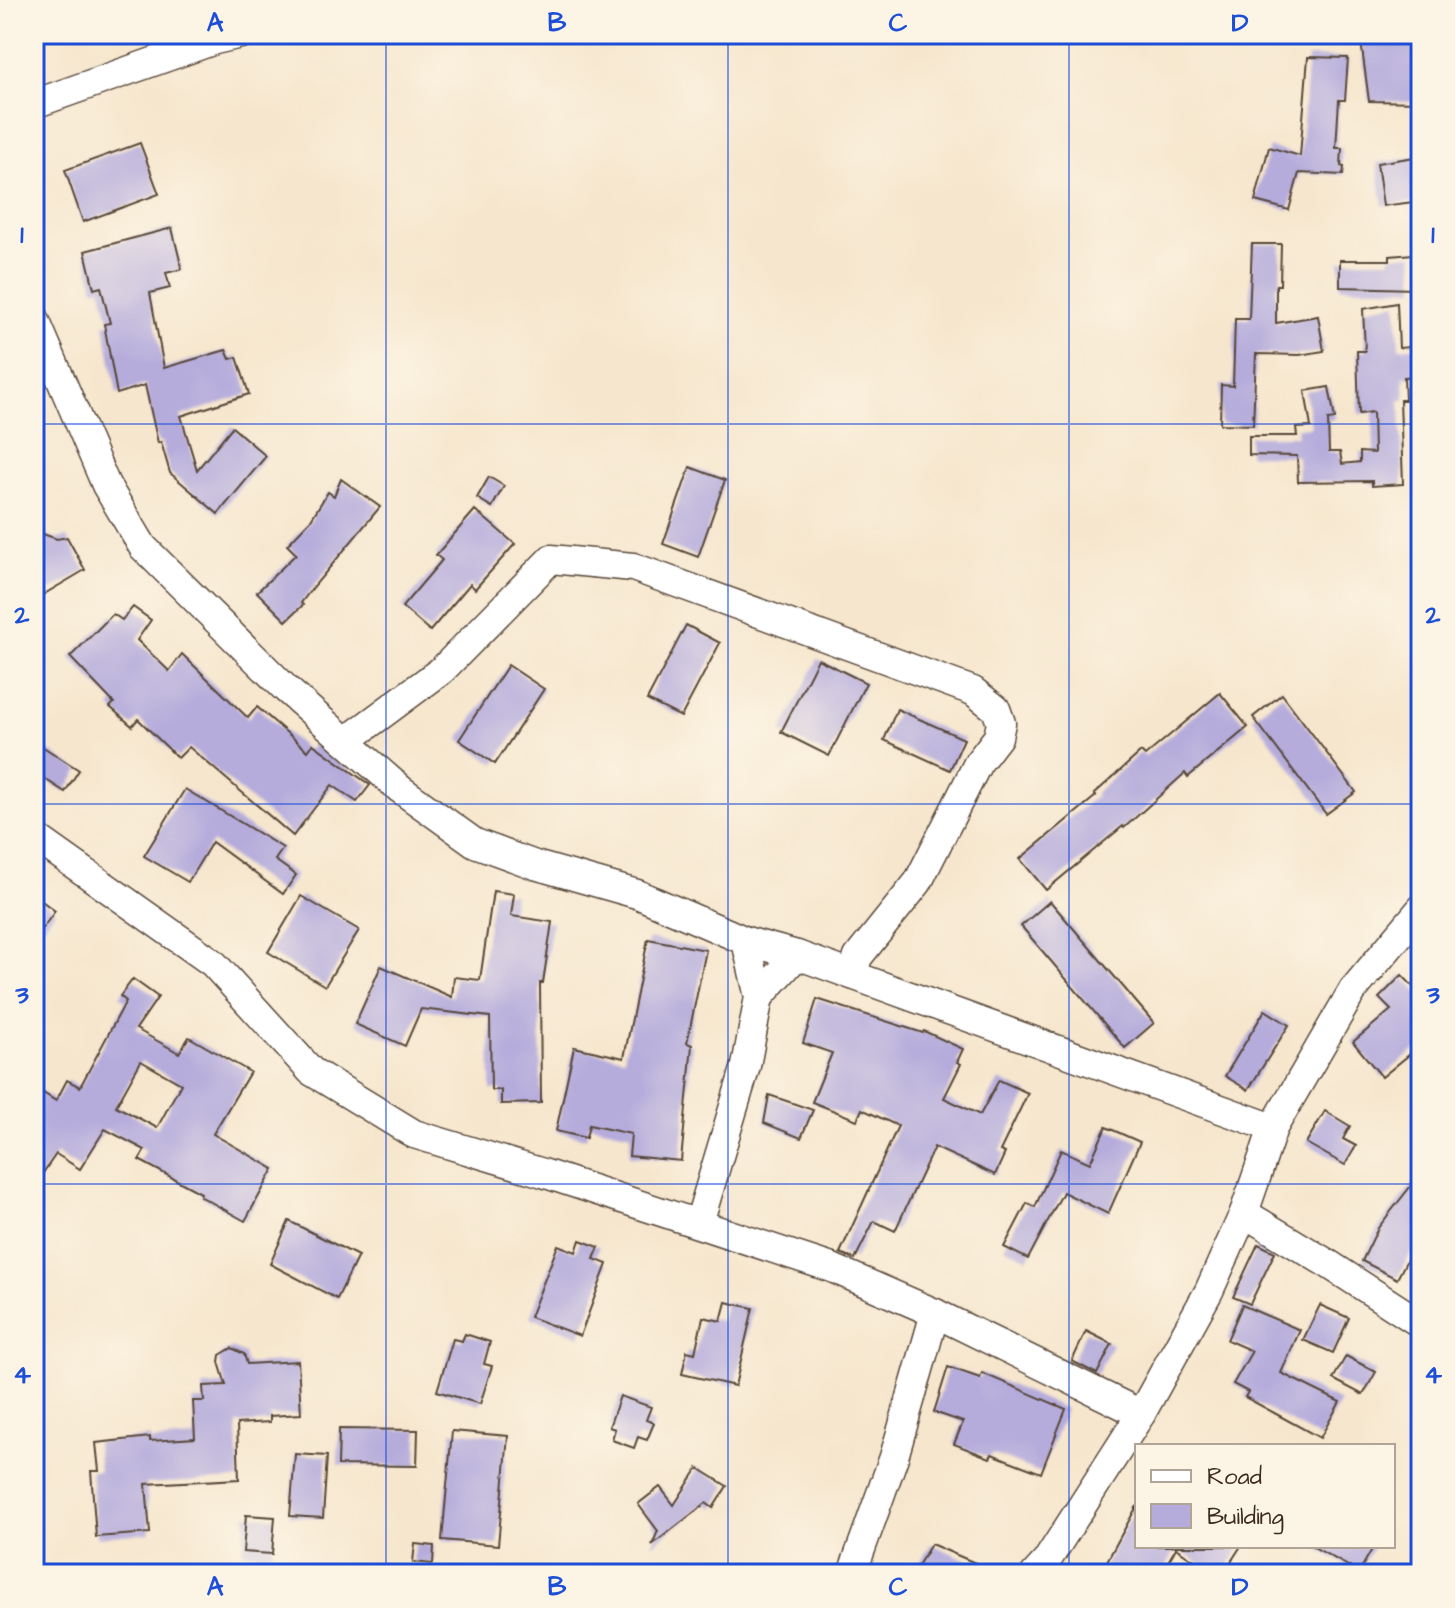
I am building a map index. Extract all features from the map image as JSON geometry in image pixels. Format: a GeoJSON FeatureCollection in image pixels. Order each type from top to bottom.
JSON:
{"type":"FeatureCollection","features":[{"type":"Feature","properties":{"kind":"street"},"geometry":{"type":"LineString","coordinates":[[34,104],[215,40],[241,34]]}},
{"type":"Feature","properties":{"kind":"street"},"geometry":{"type":"LineString","coordinates":[[34,317],[106,485],[143,547],[286,689],[400,789],[475,843],[535,865],[637,894],[746,941],[797,955],[1273,1128]]}},
{"type":"Feature","properties":{"kind":"street"},"geometry":{"type":"LineString","coordinates":[[346,741],[442,670],[551,559],[633,567],[973,691],[996,709],[1001,723],[998,737],[978,763],[918,882],[858,957],[852,975]]}},
{"type":"Feature","properties":{"kind":"street"},"geometry":{"type":"LineString","coordinates":[[34,836],[213,963],[311,1071],[414,1134],[832,1268],[935,1313],[1141,1414]]}},
{"type":"Feature","properties":{"kind":"street"},"geometry":{"type":"LineString","coordinates":[[1048,1570],[1141,1414],[1209,1291],[1244,1213],[1273,1128],[1353,990],[1421,909]]}},
{"type":"Feature","properties":{"kind":"street"},"geometry":{"type":"LineString","coordinates":[[699,1223],[746,1066],[759,997],[746,941]]}},
{"type":"Feature","properties":{"kind":"street"},"geometry":{"type":"LineString","coordinates":[[759,997],[797,955]]}},
{"type":"Feature","properties":{"kind":"street"},"geometry":{"type":"LineString","coordinates":[[1244,1213],[1421,1324]]}},
{"type":"Feature","properties":{"kind":"street"},"geometry":{"type":"LineString","coordinates":[[852,1574],[894,1457],[935,1313]]}},
{"type":"Feature","properties":{"kind":"building"},"geometry":{"type":"Polygon","coordinates":[[[1360,34],[1390,34],[1390,40],[1421,38],[1421,102],[1369,101],[1360,34]]]}},
{"type":"Feature","properties":{"kind":"building"},"geometry":{"type":"Polygon","coordinates":[[[1308,57],[1348,58],[1345,100],[1339,100],[1336,148],[1342,148],[1341,166],[1344,167],[1343,175],[1299,173],[1289,210],[1255,201],[1269,147],[1300,156],[1308,57]]]}},
{"type":"Feature","properties":{"kind":"building"},"geometry":{"type":"Polygon","coordinates":[[[140,143],[159,194],[83,222],[65,170],[140,143]]]}},
{"type":"Feature","properties":{"kind":"building"},"geometry":{"type":"Polygon","coordinates":[[[1421,156],[1421,201],[1383,206],[1377,163],[1421,156]]]}},
{"type":"Feature","properties":{"kind":"building"},"geometry":{"type":"Polygon","coordinates":[[[172,228],[182,269],[166,273],[170,288],[150,293],[164,368],[226,350],[230,359],[237,357],[249,394],[181,416],[197,470],[232,427],[266,456],[218,514],[170,473],[161,442],[158,443],[145,385],[117,394],[104,324],[110,323],[101,287],[94,289],[85,251],[172,228]]]}},
{"type":"Feature","properties":{"kind":"building"},"geometry":{"type":"Polygon","coordinates":[[[1252,244],[1281,244],[1280,285],[1276,285],[1276,323],[1318,316],[1324,351],[1299,355],[1256,354],[1253,425],[1220,424],[1221,385],[1233,386],[1235,319],[1249,319],[1252,244]]]}},
{"type":"Feature","properties":{"kind":"building"},"geometry":{"type":"Polygon","coordinates":[[[1413,254],[1415,289],[1340,287],[1340,260],[1390,260],[1390,256],[1413,254]]]}},
{"type":"Feature","properties":{"kind":"building"},"geometry":{"type":"Polygon","coordinates":[[[1397,303],[1399,348],[1421,346],[1421,376],[1404,377],[1405,400],[1400,400],[1403,484],[1372,486],[1372,481],[1298,482],[1297,456],[1249,455],[1249,436],[1297,436],[1296,428],[1311,427],[1305,391],[1329,387],[1335,419],[1328,420],[1329,452],[1340,452],[1342,464],[1360,462],[1360,452],[1374,453],[1373,412],[1359,414],[1357,351],[1365,351],[1363,309],[1397,303]]]}},
{"type":"Feature","properties":{"kind":"building"},"geometry":{"type":"Polygon","coordinates":[[[690,467],[725,480],[698,557],[663,544],[690,467]]]}},
{"type":"Feature","properties":{"kind":"building"},"geometry":{"type":"Polygon","coordinates":[[[489,477],[504,486],[492,507],[477,498],[489,477]]]}},
{"type":"Feature","properties":{"kind":"building"},"geometry":{"type":"Polygon","coordinates":[[[341,479],[380,507],[310,591],[301,603],[303,605],[286,621],[257,592],[296,554],[287,545],[310,521],[328,492],[334,496],[341,479]]]}},
{"type":"Feature","properties":{"kind":"building"},"geometry":{"type":"Polygon","coordinates":[[[475,510],[515,544],[475,589],[470,584],[430,631],[402,607],[442,560],[436,555],[475,510]]]}},
{"type":"Feature","properties":{"kind":"building"},"geometry":{"type":"Polygon","coordinates":[[[43,534],[57,539],[67,537],[85,570],[34,600],[34,537],[43,534]]]}},
{"type":"Feature","properties":{"kind":"building"},"geometry":{"type":"Polygon","coordinates":[[[133,607],[151,620],[137,640],[169,671],[182,654],[248,718],[257,707],[308,751],[313,744],[370,785],[357,802],[332,785],[293,836],[189,747],[178,758],[138,719],[132,726],[110,707],[114,703],[70,657],[113,614],[122,620],[133,607]]]}},
{"type":"Feature","properties":{"kind":"building"},"geometry":{"type":"Polygon","coordinates":[[[686,625],[720,643],[681,717],[647,700],[686,625]]]}},
{"type":"Feature","properties":{"kind":"building"},"geometry":{"type":"Polygon","coordinates":[[[818,659],[866,683],[829,756],[781,732],[818,659]]]}},
{"type":"Feature","properties":{"kind":"building"},"geometry":{"type":"Polygon","coordinates":[[[508,665],[544,689],[495,764],[459,740],[508,665]]]}},
{"type":"Feature","properties":{"kind":"building"},"geometry":{"type":"Polygon","coordinates":[[[1220,693],[1248,727],[1188,777],[1185,773],[1124,828],[1046,890],[1020,859],[1096,796],[1094,794],[1141,752],[1145,756],[1220,693]]]}},
{"type":"Feature","properties":{"kind":"building"},"geometry":{"type":"Polygon","coordinates":[[[1282,694],[1356,792],[1326,814],[1253,717],[1282,694]]]}},
{"type":"Feature","properties":{"kind":"building"},"geometry":{"type":"Polygon","coordinates":[[[897,709],[964,739],[950,770],[884,740],[897,709]]]}},
{"type":"Feature","properties":{"kind":"building"},"geometry":{"type":"Polygon","coordinates":[[[34,741],[79,770],[65,792],[34,772],[34,741]]]}},
{"type":"Feature","properties":{"kind":"building"},"geometry":{"type":"Polygon","coordinates":[[[185,789],[283,848],[275,860],[296,875],[283,894],[212,842],[188,882],[144,856],[185,789]]]}},
{"type":"Feature","properties":{"kind":"building"},"geometry":{"type":"Polygon","coordinates":[[[493,891],[514,894],[511,916],[552,922],[543,983],[540,983],[541,1103],[501,1104],[501,1090],[491,1090],[490,1017],[421,1009],[405,1046],[355,1024],[381,966],[452,997],[454,977],[480,980],[493,891]]]}},
{"type":"Feature","properties":{"kind":"building"},"geometry":{"type":"Polygon","coordinates":[[[34,895],[55,911],[34,940],[34,895]]]}},
{"type":"Feature","properties":{"kind":"building"},"geometry":{"type":"Polygon","coordinates":[[[301,896],[359,930],[325,986],[268,952],[301,896]]]}},
{"type":"Feature","properties":{"kind":"building"},"geometry":{"type":"Polygon","coordinates":[[[1050,901],[1154,1023],[1125,1048],[1021,926],[1050,901]]]}},
{"type":"Feature","properties":{"kind":"building"},"geometry":{"type":"Polygon","coordinates":[[[648,939],[706,950],[687,1043],[692,1045],[681,1161],[629,1156],[631,1134],[589,1125],[586,1138],[556,1131],[574,1047],[624,1058],[648,939]]]}},
{"type":"Feature","properties":{"kind":"building"},"geometry":{"type":"Polygon","coordinates":[[[1402,975],[1421,995],[1421,1045],[1382,1077],[1353,1042],[1391,1010],[1379,998],[1402,975]]]}},
{"type":"Feature","properties":{"kind":"building"},"geometry":{"type":"Polygon","coordinates":[[[133,979],[158,997],[136,1029],[179,1053],[189,1037],[250,1072],[213,1134],[274,1169],[245,1221],[139,1160],[145,1150],[105,1129],[80,1169],[56,1154],[34,1186],[34,1087],[56,1101],[67,1080],[80,1087],[126,1001],[120,996],[133,979]],[[141,1061],[116,1106],[157,1128],[181,1084],[141,1061]]]}},
{"type":"Feature","properties":{"kind":"building"},"geometry":{"type":"Polygon","coordinates":[[[817,999],[924,1031],[963,1049],[957,1062],[961,1064],[944,1098],[980,1115],[999,1080],[1028,1093],[1000,1151],[1005,1153],[995,1175],[934,1147],[895,1231],[874,1221],[855,1259],[840,1253],[898,1126],[862,1109],[857,1120],[812,1102],[832,1053],[803,1043],[817,999]]]}},
{"type":"Feature","properties":{"kind":"building"},"geometry":{"type":"Polygon","coordinates":[[[1265,1010],[1289,1025],[1248,1090],[1225,1076],[1265,1010]]]}},
{"type":"Feature","properties":{"kind":"building"},"geometry":{"type":"Polygon","coordinates":[[[769,1095],[813,1110],[801,1138],[764,1123],[769,1095]]]}},
{"type":"Feature","properties":{"kind":"building"},"geometry":{"type":"Polygon","coordinates":[[[1325,1111],[1350,1126],[1343,1139],[1356,1146],[1345,1165],[1306,1143],[1325,1111]]]}},
{"type":"Feature","properties":{"kind":"building"},"geometry":{"type":"Polygon","coordinates":[[[1106,1127],[1140,1142],[1108,1214],[1063,1192],[1028,1259],[1004,1247],[1027,1203],[1035,1207],[1061,1150],[1090,1163],[1106,1127]]]}},
{"type":"Feature","properties":{"kind":"building"},"geometry":{"type":"Polygon","coordinates":[[[1421,1173],[1421,1233],[1397,1279],[1362,1261],[1378,1228],[1421,1173]]]}},
{"type":"Feature","properties":{"kind":"building"},"geometry":{"type":"Polygon","coordinates":[[[289,1221],[358,1256],[337,1299],[270,1264],[289,1221]]]}},
{"type":"Feature","properties":{"kind":"building"},"geometry":{"type":"Polygon","coordinates":[[[580,1240],[599,1247],[594,1259],[607,1264],[580,1336],[530,1317],[558,1245],[576,1252],[580,1240]]]}},
{"type":"Feature","properties":{"kind":"building"},"geometry":{"type":"Polygon","coordinates":[[[1258,1244],[1275,1252],[1250,1304],[1233,1297],[1258,1244]]]}},
{"type":"Feature","properties":{"kind":"building"},"geometry":{"type":"Polygon","coordinates":[[[726,1302],[753,1308],[735,1386],[682,1374],[687,1351],[695,1353],[703,1317],[721,1321],[726,1302]]]}},
{"type":"Feature","properties":{"kind":"building"},"geometry":{"type":"Polygon","coordinates":[[[1242,1305],[1300,1330],[1281,1373],[1340,1402],[1320,1438],[1245,1397],[1248,1392],[1233,1384],[1252,1351],[1227,1340],[1242,1305]]]}},
{"type":"Feature","properties":{"kind":"building"},"geometry":{"type":"Polygon","coordinates":[[[1320,1305],[1349,1318],[1333,1353],[1303,1340],[1320,1305]]]}},
{"type":"Feature","properties":{"kind":"building"},"geometry":{"type":"Polygon","coordinates":[[[1086,1331],[1112,1344],[1097,1374],[1072,1361],[1086,1331]]]}},
{"type":"Feature","properties":{"kind":"building"},"geometry":{"type":"Polygon","coordinates":[[[465,1334],[490,1342],[484,1364],[492,1366],[480,1404],[437,1391],[453,1339],[462,1341],[465,1334]]]}},
{"type":"Feature","properties":{"kind":"building"},"geometry":{"type":"Polygon","coordinates":[[[232,1348],[244,1354],[247,1364],[298,1361],[301,1414],[270,1416],[270,1422],[237,1424],[239,1479],[146,1484],[150,1533],[96,1537],[91,1471],[99,1471],[96,1443],[150,1437],[150,1441],[195,1438],[193,1401],[204,1401],[203,1386],[226,1385],[220,1355],[232,1348]]]}},
{"type":"Feature","properties":{"kind":"building"},"geometry":{"type":"Polygon","coordinates":[[[1346,1356],[1376,1372],[1363,1395],[1333,1379],[1346,1356]]]}},
{"type":"Feature","properties":{"kind":"building"},"geometry":{"type":"Polygon","coordinates":[[[948,1367],[980,1378],[982,1373],[1066,1409],[1041,1473],[992,1454],[990,1458],[954,1444],[963,1422],[934,1412],[948,1367]]]}},
{"type":"Feature","properties":{"kind":"building"},"geometry":{"type":"Polygon","coordinates":[[[620,1396],[651,1407],[646,1420],[654,1423],[647,1440],[638,1437],[634,1448],[612,1440],[615,1429],[609,1427],[620,1396]]]}},
{"type":"Feature","properties":{"kind":"building"},"geometry":{"type":"Polygon","coordinates":[[[339,1429],[418,1430],[417,1466],[338,1465],[339,1429]]]}},
{"type":"Feature","properties":{"kind":"building"},"geometry":{"type":"Polygon","coordinates":[[[452,1431],[508,1436],[498,1545],[442,1540],[452,1431]]]}},
{"type":"Feature","properties":{"kind":"building"},"geometry":{"type":"Polygon","coordinates":[[[295,1454],[327,1456],[323,1518],[290,1516],[295,1454]]]}},
{"type":"Feature","properties":{"kind":"building"},"geometry":{"type":"Polygon","coordinates":[[[698,1468],[727,1486],[713,1508],[706,1503],[652,1545],[658,1531],[638,1504],[660,1487],[674,1505],[698,1468]]]}},
{"type":"Feature","properties":{"kind":"building"},"geometry":{"type":"Polygon","coordinates":[[[1135,1510],[1135,1548],[1176,1548],[1161,1574],[1100,1574],[1135,1510]]]}},
{"type":"Feature","properties":{"kind":"building"},"geometry":{"type":"Polygon","coordinates":[[[246,1515],[275,1517],[272,1554],[243,1552],[246,1515]]]}},
{"type":"Feature","properties":{"kind":"building"},"geometry":{"type":"Polygon","coordinates":[[[415,1544],[434,1546],[433,1564],[413,1562],[415,1544]]]}},
{"type":"Feature","properties":{"kind":"building"},"geometry":{"type":"Polygon","coordinates":[[[931,1544],[1001,1574],[913,1574],[931,1544]]]}},
{"type":"Feature","properties":{"kind":"building"},"geometry":{"type":"Polygon","coordinates":[[[1176,1548],[1240,1548],[1223,1574],[1215,1574],[1176,1548]]]}},
{"type":"Feature","properties":{"kind":"building"},"geometry":{"type":"Polygon","coordinates":[[[1316,1548],[1373,1548],[1359,1572],[1316,1548]]]}}]}
